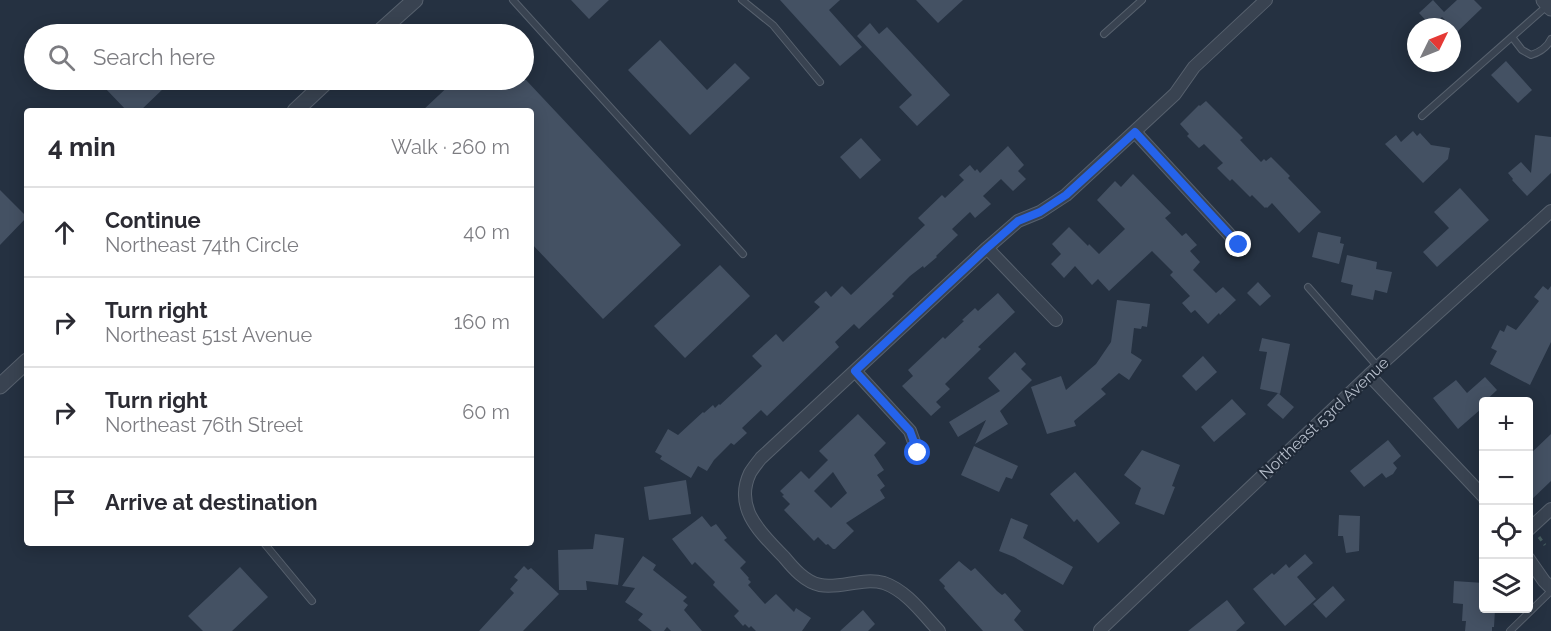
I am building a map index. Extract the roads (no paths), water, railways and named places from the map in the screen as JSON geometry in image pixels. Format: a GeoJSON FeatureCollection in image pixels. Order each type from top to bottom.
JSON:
{"type":"FeatureCollection","features":[{"type":"Feature","properties":{"kind":"street"},"geometry":{"type":"LineString","coordinates":[[388,24],[415,0]]}},
{"type":"Feature","properties":{"kind":"street"},"geometry":{"type":"LineString","coordinates":[[939,631],[904,594],[884,583],[864,581],[837,586],[817,584],[798,573],[754,525],[745,493],[750,474],[761,458],[987,248],[1018,221],[1040,212],[1066,195],[1135,132],[1175,94],[1194,67],[1266,0]]}},
{"type":"Feature","properties":{"kind":"street"},"geometry":{"type":"LineString","coordinates":[[298,108],[317,90]]}},
{"type":"Feature","properties":{"kind":"street"},"geometry":{"type":"LineString","coordinates":[[1135,132],[1239,245]]}},
{"type":"Feature","properties":{"kind":"street","name":"Northeast 53rd Avenue"},"geometry":{"type":"LineString","coordinates":[[1100,630],[1374,371],[1551,211]]}},
{"type":"Feature","properties":{"kind":"street"},"geometry":{"type":"LineString","coordinates":[[987,248],[1056,320]]}},
{"type":"Feature","properties":{"kind":"street"},"geometry":{"type":"LineString","coordinates":[[0,386],[24,364]]}},
{"type":"Feature","properties":{"kind":"street"},"geometry":{"type":"LineString","coordinates":[[855,371],[910,431],[918,453]]}},
{"type":"Feature","properties":{"kind":"street"},"geometry":{"type":"LineString","coordinates":[[1374,371],[1479,491]]}},
{"type":"Feature","properties":{"kind":"street"},"geometry":{"type":"LineString","coordinates":[[1533,525],[1551,509]]}},
{"type":"Feature","properties":{"kind":"street"},"geometry":{"type":"LineString","coordinates":[[1529,559],[1551,590]]}},
{"type":"Feature","properties":{"kind":"lane"},"geometry":{"type":"LineString","coordinates":[[513,0],[743,254]]}},
{"type":"Feature","properties":{"kind":"lane"},"geometry":{"type":"LineString","coordinates":[[742,0],[773,25],[820,82]]}},
{"type":"Feature","properties":{"kind":"lane"},"geometry":{"type":"LineString","coordinates":[[1104,34],[1142,0]]}},
{"type":"Feature","properties":{"kind":"lane"},"geometry":{"type":"LineString","coordinates":[[1422,116],[1548,4]]}},
{"type":"Feature","properties":{"kind":"lane"},"geometry":{"type":"LineString","coordinates":[[1512,37],[1522,50],[1531,55],[1548,46],[1551,39]]}},
{"type":"Feature","properties":{"kind":"lane"},"geometry":{"type":"LineString","coordinates":[[1308,287],[1374,371]]}},
{"type":"Feature","properties":{"kind":"lane"},"geometry":{"type":"LineString","coordinates":[[266,546],[312,601]]}},
{"type":"Feature","properties":{"kind":"lane"},"geometry":{"type":"LineString","coordinates":[[1510,631],[1551,590]]}}]}
